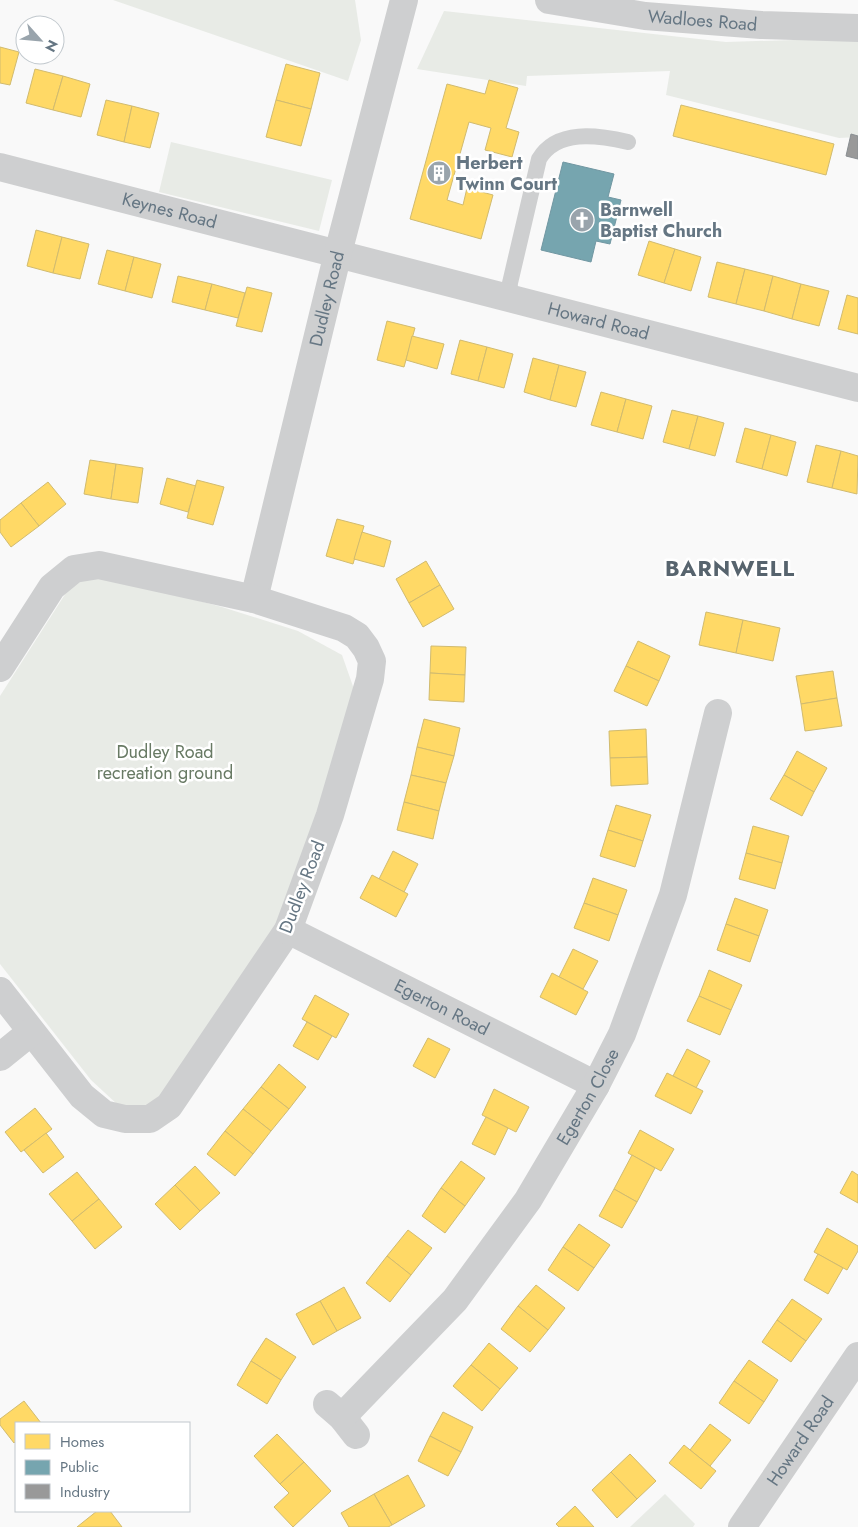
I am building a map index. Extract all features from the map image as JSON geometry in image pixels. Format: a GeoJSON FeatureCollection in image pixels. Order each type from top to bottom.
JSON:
{"type":"FeatureCollection","features":[{"type":"Feature","properties":{"kind":"street","name":"Dudley Road"},"geometry":{"type":"LineString","coordinates":[[254,599],[338,254],[404,0]]}},
{"type":"Feature","properties":{"kind":"street","name":"Wadloes Road"},"geometry":{"type":"LineString","coordinates":[[549,0],[645,16],[760,25],[858,28]]}},
{"type":"Feature","properties":{"kind":"street","name":"Keynes Road"},"geometry":{"type":"LineString","coordinates":[[0,167],[338,254]]}},
{"type":"Feature","properties":{"kind":"street","name":"Howard Road"},"geometry":{"type":"LineString","coordinates":[[338,254],[858,388]]}},
{"type":"Feature","properties":{"kind":"street","name":"Dudley Road"},"geometry":{"type":"LineString","coordinates":[[0,668],[52,587],[74,569],[99,565],[254,599],[344,628],[357,636],[372,661],[370,679],[330,815],[288,930],[169,1106],[150,1119],[125,1119],[104,1114],[82,1096],[0,991]]}},
{"type":"Feature","properties":{"kind":"street","name":"Egerton Close"},"geometry":{"type":"LineString","coordinates":[[342,1419],[455,1300],[528,1200],[596,1085],[622,1034],[673,895],[719,713]]}},
{"type":"Feature","properties":{"kind":"street","name":"Egerton Road"},"geometry":{"type":"LineString","coordinates":[[288,930],[596,1085]]}},
{"type":"Feature","properties":{"kind":"street"},"geometry":{"type":"LineString","coordinates":[[0,1057],[31,1032]]}},
{"type":"Feature","properties":{"kind":"street","name":"Howard Road"},"geometry":{"type":"LineString","coordinates":[[742,1527],[858,1356]]}},
{"type":"Feature","properties":{"kind":"lane"},"geometry":{"type":"LineString","coordinates":[[509,297],[539,159],[546,148],[555,141],[572,137],[603,138],[628,142]]}},
{"type":"Feature","properties":{"kind":"green space"},"geometry":{"type":"Polygon","coordinates":[[[113,0],[355,0],[361,40],[348,81],[113,0]]]}},
{"type":"Feature","properties":{"kind":"green space"},"geometry":{"type":"Polygon","coordinates":[[[444,11],[726,42],[858,38],[858,137],[839,138],[666,95],[670,71],[527,76],[526,86],[417,69],[444,11]]]}},
{"type":"Feature","properties":{"kind":"green space"},"geometry":{"type":"Polygon","coordinates":[[[171,142],[332,180],[319,231],[159,192],[171,142]]]}},
{"type":"Feature","properties":{"kind":"green space","name":"Dudley Road recreation ground"},"geometry":{"type":"Polygon","coordinates":[[[91,576],[117,579],[222,607],[298,631],[342,655],[355,692],[326,805],[279,919],[182,1076],[145,1109],[118,1105],[91,1080],[0,964],[0,696],[71,585],[91,576]]]}},
{"type":"Feature","properties":{"kind":"green space"},"geometry":{"type":"Polygon","coordinates":[[[665,1494],[695,1524],[693,1527],[630,1527],[665,1494]]]}},
{"type":"Feature","properties":{"kind":"building: Homes"},"geometry":{"type":"Polygon","coordinates":[[[0,47],[15,51],[15,65],[10,85],[0,83],[0,47]]]}},
{"type":"Feature","properties":{"kind":"building: Homes"},"geometry":{"type":"Polygon","coordinates":[[[286,64],[320,73],[311,109],[276,100],[286,64]]]}},
{"type":"Feature","properties":{"kind":"building: Homes"},"geometry":{"type":"Polygon","coordinates":[[[35,69],[63,76],[53,110],[26,103],[35,69]]]}},
{"type":"Feature","properties":{"kind":"building: Homes"},"geometry":{"type":"Polygon","coordinates":[[[63,76],[90,84],[81,117],[53,110],[63,76]]]}},
{"type":"Feature","properties":{"kind":"building: Homes","name":"Herbert Twinn Court"},"geometry":{"type":"Polygon","coordinates":[[[489,80],[518,88],[506,128],[519,132],[512,157],[485,150],[491,128],[469,122],[447,200],[463,205],[467,188],[493,195],[481,239],[410,219],[447,84],[485,94],[489,80]]]}},
{"type":"Feature","properties":{"kind":"building: Homes"},"geometry":{"type":"Polygon","coordinates":[[[106,100],[132,106],[124,142],[97,135],[106,100]]]}},
{"type":"Feature","properties":{"kind":"building: Homes"},"geometry":{"type":"Polygon","coordinates":[[[276,100],[311,109],[301,146],[266,137],[276,100]]]}},
{"type":"Feature","properties":{"kind":"building: Homes"},"geometry":{"type":"Polygon","coordinates":[[[681,105],[834,144],[826,175],[673,136],[681,105]]]}},
{"type":"Feature","properties":{"kind":"building: Homes"},"geometry":{"type":"Polygon","coordinates":[[[132,106],[159,113],[150,148],[124,142],[132,106]]]}},
{"type":"Feature","properties":{"kind":"building: Homes"},"geometry":{"type":"Polygon","coordinates":[[[36,230],[62,237],[53,273],[27,266],[36,230]]]}},
{"type":"Feature","properties":{"kind":"building: Homes"},"geometry":{"type":"Polygon","coordinates":[[[62,237],[89,244],[80,279],[53,273],[62,237]]]}},
{"type":"Feature","properties":{"kind":"building: Homes"},"geometry":{"type":"Polygon","coordinates":[[[649,241],[675,249],[664,283],[638,275],[649,241]]]}},
{"type":"Feature","properties":{"kind":"building: Homes"},"geometry":{"type":"Polygon","coordinates":[[[675,249],[701,257],[691,291],[664,283],[675,249]]]}},
{"type":"Feature","properties":{"kind":"building: Homes"},"geometry":{"type":"Polygon","coordinates":[[[107,250],[134,257],[125,291],[98,284],[107,250]]]}},
{"type":"Feature","properties":{"kind":"building: Homes"},"geometry":{"type":"Polygon","coordinates":[[[134,257],[161,264],[152,298],[125,291],[134,257]]]}},
{"type":"Feature","properties":{"kind":"building: Homes"},"geometry":{"type":"Polygon","coordinates":[[[717,262],[745,269],[736,304],[708,297],[717,262]]]}},
{"type":"Feature","properties":{"kind":"building: Homes"},"geometry":{"type":"Polygon","coordinates":[[[745,269],[773,276],[764,311],[736,304],[745,269]]]}},
{"type":"Feature","properties":{"kind":"building: Homes"},"geometry":{"type":"Polygon","coordinates":[[[178,276],[212,284],[205,310],[172,302],[178,276]]]}},
{"type":"Feature","properties":{"kind":"building: Homes"},"geometry":{"type":"Polygon","coordinates":[[[773,276],[801,284],[792,319],[764,311],[773,276]]]}},
{"type":"Feature","properties":{"kind":"building: Homes"},"geometry":{"type":"Polygon","coordinates":[[[212,284],[245,293],[238,318],[205,310],[212,284]]]}},
{"type":"Feature","properties":{"kind":"building: Homes"},"geometry":{"type":"Polygon","coordinates":[[[801,284],[829,291],[819,326],[792,319],[801,284]]]}},
{"type":"Feature","properties":{"kind":"building: Homes"},"geometry":{"type":"Polygon","coordinates":[[[247,287],[272,293],[262,332],[236,326],[247,287]]]}},
{"type":"Feature","properties":{"kind":"building: Homes"},"geometry":{"type":"Polygon","coordinates":[[[847,295],[858,298],[858,334],[838,329],[847,295]]]}},
{"type":"Feature","properties":{"kind":"building: Homes"},"geometry":{"type":"Polygon","coordinates":[[[387,321],[415,328],[404,367],[377,360],[387,321]]]}},
{"type":"Feature","properties":{"kind":"building: Homes"},"geometry":{"type":"Polygon","coordinates":[[[412,336],[444,344],[437,369],[406,360],[412,336]]]}},
{"type":"Feature","properties":{"kind":"building: Homes"},"geometry":{"type":"Polygon","coordinates":[[[460,340],[487,347],[478,381],[451,374],[460,340]]]}},
{"type":"Feature","properties":{"kind":"building: Homes"},"geometry":{"type":"Polygon","coordinates":[[[487,347],[513,354],[504,388],[478,381],[487,347]]]}},
{"type":"Feature","properties":{"kind":"building: Homes"},"geometry":{"type":"Polygon","coordinates":[[[533,358],[559,365],[550,400],[524,392],[533,358]]]}},
{"type":"Feature","properties":{"kind":"building: Homes"},"geometry":{"type":"Polygon","coordinates":[[[559,365],[586,372],[576,407],[550,400],[559,365]]]}},
{"type":"Feature","properties":{"kind":"building: Homes"},"geometry":{"type":"Polygon","coordinates":[[[601,392],[626,399],[617,432],[591,425],[601,392]]]}},
{"type":"Feature","properties":{"kind":"building: Homes"},"geometry":{"type":"Polygon","coordinates":[[[626,399],[652,406],[643,439],[617,432],[626,399]]]}},
{"type":"Feature","properties":{"kind":"building: Homes"},"geometry":{"type":"Polygon","coordinates":[[[672,410],[698,416],[689,449],[663,442],[672,410]]]}},
{"type":"Feature","properties":{"kind":"building: Homes"},"geometry":{"type":"Polygon","coordinates":[[[698,416],[724,423],[715,456],[689,449],[698,416]]]}},
{"type":"Feature","properties":{"kind":"building: Homes"},"geometry":{"type":"Polygon","coordinates":[[[745,428],[771,435],[762,469],[736,462],[745,428]]]}},
{"type":"Feature","properties":{"kind":"building: Homes"},"geometry":{"type":"Polygon","coordinates":[[[771,435],[796,442],[787,476],[762,469],[771,435]]]}},
{"type":"Feature","properties":{"kind":"building: Homes"},"geometry":{"type":"Polygon","coordinates":[[[816,445],[841,451],[832,488],[807,482],[816,445]]]}},
{"type":"Feature","properties":{"kind":"building: Homes"},"geometry":{"type":"Polygon","coordinates":[[[841,451],[858,456],[857,494],[832,488],[841,451]]]}},
{"type":"Feature","properties":{"kind":"building: Homes"},"geometry":{"type":"Polygon","coordinates":[[[90,460],[116,464],[111,499],[84,494],[90,460]]]}},
{"type":"Feature","properties":{"kind":"building: Homes"},"geometry":{"type":"Polygon","coordinates":[[[116,464],[143,468],[138,503],[111,499],[116,464]]]}},
{"type":"Feature","properties":{"kind":"building: Homes"},"geometry":{"type":"Polygon","coordinates":[[[167,478],[196,486],[188,512],[160,504],[167,478]]]}},
{"type":"Feature","properties":{"kind":"building: Homes"},"geometry":{"type":"Polygon","coordinates":[[[197,480],[224,487],[213,525],[187,518],[197,480]]]}},
{"type":"Feature","properties":{"kind":"building: Homes"},"geometry":{"type":"Polygon","coordinates":[[[48,482],[66,504],[39,526],[21,503],[48,482]]]}},
{"type":"Feature","properties":{"kind":"building: Homes"},"geometry":{"type":"Polygon","coordinates":[[[21,503],[39,526],[11,547],[0,532],[0,520],[21,503]]]}},
{"type":"Feature","properties":{"kind":"building: Homes"},"geometry":{"type":"Polygon","coordinates":[[[337,519],[364,526],[353,564],[326,556],[337,519]]]}},
{"type":"Feature","properties":{"kind":"building: Homes"},"geometry":{"type":"Polygon","coordinates":[[[362,532],[391,541],[384,567],[354,559],[362,532]]]}},
{"type":"Feature","properties":{"kind":"building: Homes"},"geometry":{"type":"Polygon","coordinates":[[[426,561],[440,585],[409,603],[396,579],[426,561]]]}},
{"type":"Feature","properties":{"kind":"building: Homes"},"geometry":{"type":"Polygon","coordinates":[[[440,585],[454,609],[423,627],[409,603],[440,585]]]}},
{"type":"Feature","properties":{"kind":"building: Homes"},"geometry":{"type":"Polygon","coordinates":[[[706,612],[743,620],[736,653],[699,645],[706,612]]]}},
{"type":"Feature","properties":{"kind":"building: Homes"},"geometry":{"type":"Polygon","coordinates":[[[743,620],[780,628],[773,661],[736,653],[743,620]]]}},
{"type":"Feature","properties":{"kind":"building: Homes"},"geometry":{"type":"Polygon","coordinates":[[[638,641],[670,656],[659,681],[626,666],[638,641]]]}},
{"type":"Feature","properties":{"kind":"building: Homes"},"geometry":{"type":"Polygon","coordinates":[[[431,646],[466,647],[465,675],[430,673],[431,646]]]}},
{"type":"Feature","properties":{"kind":"building: Homes"},"geometry":{"type":"Polygon","coordinates":[[[626,666],[659,681],[647,706],[614,691],[626,666]]]}},
{"type":"Feature","properties":{"kind":"building: Homes"},"geometry":{"type":"Polygon","coordinates":[[[833,671],[837,698],[801,704],[796,676],[833,671]]]}},
{"type":"Feature","properties":{"kind":"building: Homes"},"geometry":{"type":"Polygon","coordinates":[[[430,673],[465,675],[464,702],[429,700],[430,673]]]}},
{"type":"Feature","properties":{"kind":"building: Homes"},"geometry":{"type":"Polygon","coordinates":[[[837,698],[842,726],[805,731],[801,704],[837,698]]]}},
{"type":"Feature","properties":{"kind":"building: Homes"},"geometry":{"type":"Polygon","coordinates":[[[424,719],[460,728],[454,756],[417,747],[424,719]]]}},
{"type":"Feature","properties":{"kind":"building: Homes"},"geometry":{"type":"Polygon","coordinates":[[[646,729],[647,757],[610,758],[609,731],[646,729]]]}},
{"type":"Feature","properties":{"kind":"building: Homes"},"geometry":{"type":"Polygon","coordinates":[[[417,747],[454,756],[446,783],[411,775],[417,747]]]}},
{"type":"Feature","properties":{"kind":"building: Homes"},"geometry":{"type":"Polygon","coordinates":[[[797,751],[827,768],[814,792],[784,775],[797,751]]]}},
{"type":"Feature","properties":{"kind":"building: Homes"},"geometry":{"type":"Polygon","coordinates":[[[647,757],[648,784],[611,786],[610,758],[647,757]]]}},
{"type":"Feature","properties":{"kind":"building: Homes"},"geometry":{"type":"Polygon","coordinates":[[[411,775],[446,783],[439,811],[404,802],[411,775]]]}},
{"type":"Feature","properties":{"kind":"building: Homes"},"geometry":{"type":"Polygon","coordinates":[[[784,775],[814,792],[802,816],[770,799],[784,775]]]}},
{"type":"Feature","properties":{"kind":"building: Homes"},"geometry":{"type":"Polygon","coordinates":[[[404,802],[439,811],[433,839],[397,830],[404,802]]]}},
{"type":"Feature","properties":{"kind":"building: Homes"},"geometry":{"type":"Polygon","coordinates":[[[616,805],[651,815],[643,841],[608,830],[616,805]]]}},
{"type":"Feature","properties":{"kind":"building: Homes"},"geometry":{"type":"Polygon","coordinates":[[[753,826],[789,836],[782,863],[746,853],[753,826]]]}},
{"type":"Feature","properties":{"kind":"building: Homes"},"geometry":{"type":"Polygon","coordinates":[[[608,830],[643,841],[635,867],[600,856],[608,830]]]}},
{"type":"Feature","properties":{"kind":"building: Homes"},"geometry":{"type":"Polygon","coordinates":[[[393,851],[418,864],[404,892],[379,879],[393,851]]]}},
{"type":"Feature","properties":{"kind":"building: Homes"},"geometry":{"type":"Polygon","coordinates":[[[746,853],[782,863],[775,889],[739,879],[746,853]]]}},
{"type":"Feature","properties":{"kind":"building: Homes"},"geometry":{"type":"Polygon","coordinates":[[[372,875],[408,894],[396,917],[360,898],[372,875]]]}},
{"type":"Feature","properties":{"kind":"building: Homes"},"geometry":{"type":"Polygon","coordinates":[[[593,878],[627,890],[618,915],[584,903],[593,878]]]}},
{"type":"Feature","properties":{"kind":"building: Homes"},"geometry":{"type":"Polygon","coordinates":[[[735,898],[768,910],[759,936],[726,924],[735,898]]]}},
{"type":"Feature","properties":{"kind":"building: Homes"},"geometry":{"type":"Polygon","coordinates":[[[584,903],[618,915],[609,941],[574,928],[584,903]]]}},
{"type":"Feature","properties":{"kind":"building: Homes"},"geometry":{"type":"Polygon","coordinates":[[[726,924],[759,936],[750,962],[717,950],[726,924]]]}},
{"type":"Feature","properties":{"kind":"building: Homes"},"geometry":{"type":"Polygon","coordinates":[[[573,949],[598,961],[583,989],[559,977],[573,949]]]}},
{"type":"Feature","properties":{"kind":"building: Homes"},"geometry":{"type":"Polygon","coordinates":[[[709,970],[742,985],[731,1010],[699,996],[709,970]]]}},
{"type":"Feature","properties":{"kind":"building: Homes"},"geometry":{"type":"Polygon","coordinates":[[[552,973],[588,992],[576,1015],[540,997],[552,973]]]}},
{"type":"Feature","properties":{"kind":"building: Homes"},"geometry":{"type":"Polygon","coordinates":[[[315,995],[349,1014],[336,1038],[302,1019],[315,995]]]}},
{"type":"Feature","properties":{"kind":"building: Homes"},"geometry":{"type":"Polygon","coordinates":[[[699,996],[731,1010],[720,1035],[687,1021],[699,996]]]}},
{"type":"Feature","properties":{"kind":"building: Homes"},"geometry":{"type":"Polygon","coordinates":[[[307,1022],[332,1036],[318,1060],[293,1046],[307,1022]]]}},
{"type":"Feature","properties":{"kind":"building: Homes"},"geometry":{"type":"Polygon","coordinates":[[[428,1038],[450,1049],[435,1078],[413,1066],[428,1038]]]}},
{"type":"Feature","properties":{"kind":"building: Homes"},"geometry":{"type":"Polygon","coordinates":[[[687,1049],[710,1061],[696,1088],[673,1076],[687,1049]]]}},
{"type":"Feature","properties":{"kind":"building: Homes"},"geometry":{"type":"Polygon","coordinates":[[[279,1064],[306,1087],[289,1109],[261,1087],[279,1064]]]}},
{"type":"Feature","properties":{"kind":"building: Homes"},"geometry":{"type":"Polygon","coordinates":[[[667,1073],[703,1091],[691,1114],[655,1096],[667,1073]]]}},
{"type":"Feature","properties":{"kind":"building: Homes"},"geometry":{"type":"Polygon","coordinates":[[[261,1087],[289,1109],[271,1131],[243,1109],[261,1087]]]}},
{"type":"Feature","properties":{"kind":"building: Homes"},"geometry":{"type":"Polygon","coordinates":[[[494,1089],[529,1107],[516,1132],[482,1115],[494,1089]]]}},
{"type":"Feature","properties":{"kind":"building: Homes"},"geometry":{"type":"Polygon","coordinates":[[[35,1108],[52,1129],[21,1152],[5,1132],[35,1108]]]}},
{"type":"Feature","properties":{"kind":"building: Homes"},"geometry":{"type":"Polygon","coordinates":[[[243,1109],[271,1131],[253,1154],[225,1131],[243,1109]]]}},
{"type":"Feature","properties":{"kind":"building: Homes"},"geometry":{"type":"Polygon","coordinates":[[[486,1117],[508,1128],[495,1155],[472,1144],[486,1117]]]}},
{"type":"Feature","properties":{"kind":"building: Homes"},"geometry":{"type":"Polygon","coordinates":[[[640,1130],[674,1149],[661,1171],[628,1153],[640,1130]]]}},
{"type":"Feature","properties":{"kind":"building: Homes"},"geometry":{"type":"Polygon","coordinates":[[[225,1131],[253,1154],[235,1176],[207,1154],[225,1131]]]}},
{"type":"Feature","properties":{"kind":"building: Homes"},"geometry":{"type":"Polygon","coordinates":[[[46,1133],[64,1157],[43,1173],[24,1150],[46,1133]]]}},
{"type":"Feature","properties":{"kind":"building: Homes"},"geometry":{"type":"Polygon","coordinates":[[[632,1155],[655,1168],[637,1202],[614,1189],[632,1155]]]}},
{"type":"Feature","properties":{"kind":"building: Homes"},"geometry":{"type":"Polygon","coordinates":[[[461,1161],[485,1178],[465,1206],[441,1188],[461,1161]]]}},
{"type":"Feature","properties":{"kind":"building: Homes"},"geometry":{"type":"Polygon","coordinates":[[[195,1166],[220,1193],[200,1211],[175,1185],[195,1166]]]}},
{"type":"Feature","properties":{"kind":"building: Homes"},"geometry":{"type":"Polygon","coordinates":[[[852,1171],[858,1175],[858,1203],[840,1193],[852,1171]]]}},
{"type":"Feature","properties":{"kind":"building: Homes"},"geometry":{"type":"Polygon","coordinates":[[[77,1172],[99,1199],[72,1221],[49,1194],[77,1172]]]}},
{"type":"Feature","properties":{"kind":"building: Homes"},"geometry":{"type":"Polygon","coordinates":[[[175,1185],[200,1211],[180,1230],[155,1204],[175,1185]]]}},
{"type":"Feature","properties":{"kind":"building: Homes"},"geometry":{"type":"Polygon","coordinates":[[[441,1188],[465,1206],[445,1233],[422,1216],[441,1188]]]}},
{"type":"Feature","properties":{"kind":"building: Homes"},"geometry":{"type":"Polygon","coordinates":[[[614,1189],[637,1202],[622,1228],[599,1216],[614,1189]]]}},
{"type":"Feature","properties":{"kind":"building: Homes"},"geometry":{"type":"Polygon","coordinates":[[[99,1199],[122,1227],[95,1249],[72,1221],[99,1199]]]}},
{"type":"Feature","properties":{"kind":"building: Homes"},"geometry":{"type":"Polygon","coordinates":[[[579,1224],[610,1245],[594,1268],[563,1247],[579,1224]]]}},
{"type":"Feature","properties":{"kind":"building: Homes"},"geometry":{"type":"Polygon","coordinates":[[[827,1228],[858,1246],[858,1251],[847,1270],[814,1252],[827,1228]]]}},
{"type":"Feature","properties":{"kind":"building: Homes"},"geometry":{"type":"Polygon","coordinates":[[[408,1230],[432,1248],[411,1275],[387,1256],[408,1230]]]}},
{"type":"Feature","properties":{"kind":"building: Homes"},"geometry":{"type":"Polygon","coordinates":[[[563,1247],[594,1268],[578,1291],[548,1270],[563,1247]]]}},
{"type":"Feature","properties":{"kind":"building: Homes"},"geometry":{"type":"Polygon","coordinates":[[[818,1254],[843,1268],[828,1294],[804,1280],[818,1254]]]}},
{"type":"Feature","properties":{"kind":"building: Homes"},"geometry":{"type":"Polygon","coordinates":[[[387,1256],[411,1275],[390,1302],[366,1283],[387,1256]]]}},
{"type":"Feature","properties":{"kind":"building: Homes"},"geometry":{"type":"Polygon","coordinates":[[[536,1285],[565,1308],[548,1330],[518,1306],[536,1285]]]}},
{"type":"Feature","properties":{"kind":"building: Homes"},"geometry":{"type":"Polygon","coordinates":[[[344,1287],[361,1318],[337,1331],[320,1301],[344,1287]]]}},
{"type":"Feature","properties":{"kind":"building: Homes"},"geometry":{"type":"Polygon","coordinates":[[[792,1299],[822,1319],[806,1341],[777,1320],[792,1299]]]}},
{"type":"Feature","properties":{"kind":"building: Homes"},"geometry":{"type":"Polygon","coordinates":[[[320,1301],[337,1331],[313,1345],[296,1314],[320,1301]]]}},
{"type":"Feature","properties":{"kind":"building: Homes"},"geometry":{"type":"Polygon","coordinates":[[[518,1306],[548,1330],[530,1352],[501,1329],[518,1306]]]}},
{"type":"Feature","properties":{"kind":"building: Homes"},"geometry":{"type":"Polygon","coordinates":[[[777,1320],[806,1341],[791,1362],[762,1342],[777,1320]]]}},
{"type":"Feature","properties":{"kind":"building: Homes"},"geometry":{"type":"Polygon","coordinates":[[[266,1338],[296,1357],[281,1380],[251,1361],[266,1338]]]}},
{"type":"Feature","properties":{"kind":"building: Homes"},"geometry":{"type":"Polygon","coordinates":[[[489,1343],[518,1368],[500,1389],[471,1365],[489,1343]]]}},
{"type":"Feature","properties":{"kind":"building: Homes"},"geometry":{"type":"Polygon","coordinates":[[[749,1360],[778,1380],[764,1402],[734,1381],[749,1360]]]}},
{"type":"Feature","properties":{"kind":"building: Homes"},"geometry":{"type":"Polygon","coordinates":[[[251,1361],[281,1380],[267,1404],[237,1385],[251,1361]]]}},
{"type":"Feature","properties":{"kind":"building: Homes"},"geometry":{"type":"Polygon","coordinates":[[[471,1365],[500,1389],[482,1411],[453,1386],[471,1365]]]}},
{"type":"Feature","properties":{"kind":"building: Homes"},"geometry":{"type":"Polygon","coordinates":[[[734,1381],[764,1402],[749,1424],[719,1403],[734,1381]]]}},
{"type":"Feature","properties":{"kind":"building: Homes"},"geometry":{"type":"Polygon","coordinates":[[[24,1401],[40,1422],[15,1422],[14,1443],[0,1425],[0,1419],[24,1401]]]}},
{"type":"Feature","properties":{"kind":"building: Homes"},"geometry":{"type":"Polygon","coordinates":[[[443,1412],[473,1427],[461,1452],[430,1436],[443,1412]]]}},
{"type":"Feature","properties":{"kind":"building: Homes"},"geometry":{"type":"Polygon","coordinates":[[[710,1424],[731,1440],[710,1466],[690,1450],[710,1424]]]}},
{"type":"Feature","properties":{"kind":"building: Homes"},"geometry":{"type":"Polygon","coordinates":[[[277,1434],[304,1462],[280,1484],[254,1456],[277,1434]]]}},
{"type":"Feature","properties":{"kind":"building: Homes"},"geometry":{"type":"Polygon","coordinates":[[[430,1436],[461,1452],[448,1476],[418,1461],[430,1436]]]}},
{"type":"Feature","properties":{"kind":"building: Homes"},"geometry":{"type":"Polygon","coordinates":[[[684,1445],[716,1471],[701,1489],[669,1463],[684,1445]]]}},
{"type":"Feature","properties":{"kind":"building: Homes"},"geometry":{"type":"Polygon","coordinates":[[[630,1454],[656,1481],[637,1499],[611,1472],[630,1454]]]}},
{"type":"Feature","properties":{"kind":"building: Homes"},"geometry":{"type":"Polygon","coordinates":[[[304,1462],[331,1491],[293,1527],[274,1507],[289,1493],[280,1484],[304,1462]]]}},
{"type":"Feature","properties":{"kind":"building: Homes"},"geometry":{"type":"Polygon","coordinates":[[[611,1472],[637,1499],[617,1518],[592,1490],[611,1472]]]}},
{"type":"Feature","properties":{"kind":"building: Homes"},"geometry":{"type":"Polygon","coordinates":[[[408,1475],[425,1506],[392,1525],[374,1494],[408,1475]]]}},
{"type":"Feature","properties":{"kind":"building: Homes"},"geometry":{"type":"Polygon","coordinates":[[[374,1494],[392,1525],[388,1527],[349,1527],[341,1513],[374,1494]]]}},
{"type":"Feature","properties":{"kind":"building: Homes"},"geometry":{"type":"Polygon","coordinates":[[[575,1506],[594,1527],[559,1527],[556,1524],[575,1506]]]}},
{"type":"Feature","properties":{"kind":"building: Homes"},"geometry":{"type":"Polygon","coordinates":[[[96,1512],[111,1512],[122,1527],[77,1527],[96,1512]]]}},
{"type":"Feature","properties":{"kind":"building: Public","name":"Barnwell Baptist Church"},"geometry":{"type":"Polygon","coordinates":[[[563,162],[614,174],[608,197],[621,200],[610,244],[596,241],[591,262],[541,250],[563,162]]]}},
{"type":"Feature","properties":{"kind":"building: Industry"},"geometry":{"type":"Polygon","coordinates":[[[851,134],[858,136],[858,159],[846,156],[851,134]]]}},
{"type":"Feature","properties":{"kind":"place","name":"Herbert Twinn Court"},"geometry":{"type":"Point","coordinates":[439,173]}},
{"type":"Feature","properties":{"kind":"place","name":"Barnwell Baptist Church"},"geometry":{"type":"Point","coordinates":[582,220]}},
{"type":"Feature","properties":{"kind":"district","name":"BARNWELL"},"geometry":{"type":"Point","coordinates":[730,568]}}]}
